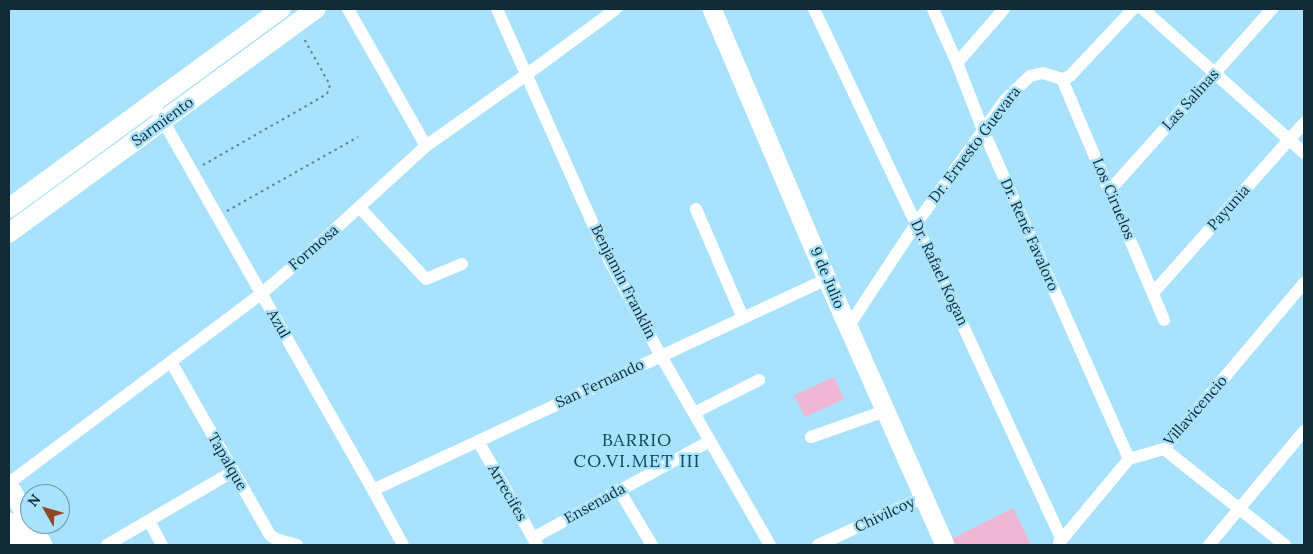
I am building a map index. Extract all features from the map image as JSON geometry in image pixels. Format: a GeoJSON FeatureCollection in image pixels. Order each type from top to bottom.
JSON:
{"type":"FeatureCollection","features":[{"type":"Feature","properties":{"kind":"main road","name":"Sarmiento"},"geometry":{"type":"LineString","coordinates":[[9,208],[281,9]]}},
{"type":"Feature","properties":{"kind":"main road","name":"Sarmiento"},"geometry":{"type":"LineString","coordinates":[[9,233],[164,121],[292,16],[316,9]]}},
{"type":"Feature","properties":{"kind":"main road","name":"9 de Julio"},"geometry":{"type":"LineString","coordinates":[[712,9],[827,279],[945,545]]}},
{"type":"Feature","properties":{"kind":"main road"},"geometry":{"type":"LineString","coordinates":[[9,485],[20,505]]}},
{"type":"Feature","properties":{"kind":"main road"},"geometry":{"type":"LineString","coordinates":[[9,522],[22,545]]}},
{"type":"Feature","properties":{"kind":"main road"},"geometry":{"type":"LineString","coordinates":[[37,534],[44,545]]}},
{"type":"Feature","properties":{"kind":"street"},"geometry":{"type":"LineString","coordinates":[[348,9],[426,146]]}},
{"type":"Feature","properties":{"kind":"street","name":"Benjamin Franklin"},"geometry":{"type":"LineString","coordinates":[[497,9],[609,260],[661,356],[770,545]]}},
{"type":"Feature","properties":{"kind":"street","name":"Formosa"},"geometry":{"type":"LineString","coordinates":[[9,485],[261,294],[360,208],[426,146],[616,9]]}},
{"type":"Feature","properties":{"kind":"street","name":"Dr. Rafael Kogan"},"geometry":{"type":"LineString","coordinates":[[814,9],[916,224],[1059,542]]}},
{"type":"Feature","properties":{"kind":"street","name":"Dr. René Favaloro"},"geometry":{"type":"LineString","coordinates":[[933,9],[957,63],[983,130],[1129,459]]}},
{"type":"Feature","properties":{"kind":"street"},"geometry":{"type":"LineString","coordinates":[[957,63],[1004,9]]}},
{"type":"Feature","properties":{"kind":"street"},"geometry":{"type":"LineString","coordinates":[[1062,79],[1070,76],[1133,9]]}},
{"type":"Feature","properties":{"kind":"street"},"geometry":{"type":"LineString","coordinates":[[1143,9],[1304,153]]}},
{"type":"Feature","properties":{"kind":"street","name":"Las Salinas"},"geometry":{"type":"LineString","coordinates":[[1109,191],[1272,9]]}},
{"type":"Feature","properties":{"kind":"street","name":"Dr. Ernesto Guevara"},"geometry":{"type":"LineString","coordinates":[[848,327],[916,224],[1005,100],[1030,76],[1043,73],[1062,79]]}},
{"type":"Feature","properties":{"kind":"street","name":"Los Ciruelos"},"geometry":{"type":"LineString","coordinates":[[1062,79],[1164,320]]}},
{"type":"Feature","properties":{"kind":"street","name":"Azul"},"geometry":{"type":"LineString","coordinates":[[153,103],[373,490],[402,545]]}},
{"type":"Feature","properties":{"kind":"street","name":"Payunia"},"geometry":{"type":"LineString","coordinates":[[1153,293],[1304,123]]}},
{"type":"Feature","properties":{"kind":"street"},"geometry":{"type":"LineString","coordinates":[[360,208],[426,279],[462,264]]}},
{"type":"Feature","properties":{"kind":"street"},"geometry":{"type":"LineString","coordinates":[[696,209],[743,318]]}},
{"type":"Feature","properties":{"kind":"street","name":"San Fernando"},"geometry":{"type":"LineString","coordinates":[[373,490],[827,279]]}},
{"type":"Feature","properties":{"kind":"street","name":"Villavicencio"},"geometry":{"type":"LineString","coordinates":[[1129,459],[1164,449],[1304,283]]}},
{"type":"Feature","properties":{"kind":"street","name":"Tapalque"},"geometry":{"type":"LineString","coordinates":[[171,362],[232,472],[270,535],[276,539],[297,545]]}},
{"type":"Feature","properties":{"kind":"street"},"geometry":{"type":"LineString","coordinates":[[694,413],[759,380]]}},
{"type":"Feature","properties":{"kind":"street"},"geometry":{"type":"LineString","coordinates":[[811,437],[885,411]]}},
{"type":"Feature","properties":{"kind":"street"},"geometry":{"type":"LineString","coordinates":[[1209,545],[1304,430]]}},
{"type":"Feature","properties":{"kind":"street","name":"Arrecifes"},"geometry":{"type":"LineString","coordinates":[[478,441],[535,542]]}},
{"type":"Feature","properties":{"kind":"street","name":"Ensenada"},"geometry":{"type":"LineString","coordinates":[[535,542],[619,490],[710,441]]}},
{"type":"Feature","properties":{"kind":"street"},"geometry":{"type":"LineString","coordinates":[[1164,449],[1285,545]]}},
{"type":"Feature","properties":{"kind":"street"},"geometry":{"type":"LineString","coordinates":[[1059,542],[1129,459]]}},
{"type":"Feature","properties":{"kind":"street"},"geometry":{"type":"LineString","coordinates":[[107,545],[232,472]]}},
{"type":"Feature","properties":{"kind":"street"},"geometry":{"type":"LineString","coordinates":[[619,490],[652,545]]}},
{"type":"Feature","properties":{"kind":"street","name":"Chivilcoy"},"geometry":{"type":"LineString","coordinates":[[818,545],[836,542],[924,497]]}},
{"type":"Feature","properties":{"kind":"street"},"geometry":{"type":"LineString","coordinates":[[149,521],[162,545]]}},
{"type":"Feature","properties":{"kind":"path"},"geometry":{"type":"LineString","coordinates":[[193,171],[327,94],[330,85],[292,16]]}},
{"type":"Feature","properties":{"kind":"path"},"geometry":{"type":"LineString","coordinates":[[218,216],[358,137]]}},
{"type":"Feature","properties":{"kind":"shaded area"},"geometry":{"type":"Polygon","coordinates":[[[834,377],[844,399],[805,417],[794,395],[834,377]]]}},
{"type":"Feature","properties":{"kind":"shaded area"},"geometry":{"type":"Polygon","coordinates":[[[1013,508],[1031,545],[949,545],[947,541],[1013,508]]]}},
{"type":"Feature","properties":{"kind":"district","name":"BARRIO CO.VI.MET III"},"geometry":{"type":"Point","coordinates":[637,451]}}]}
